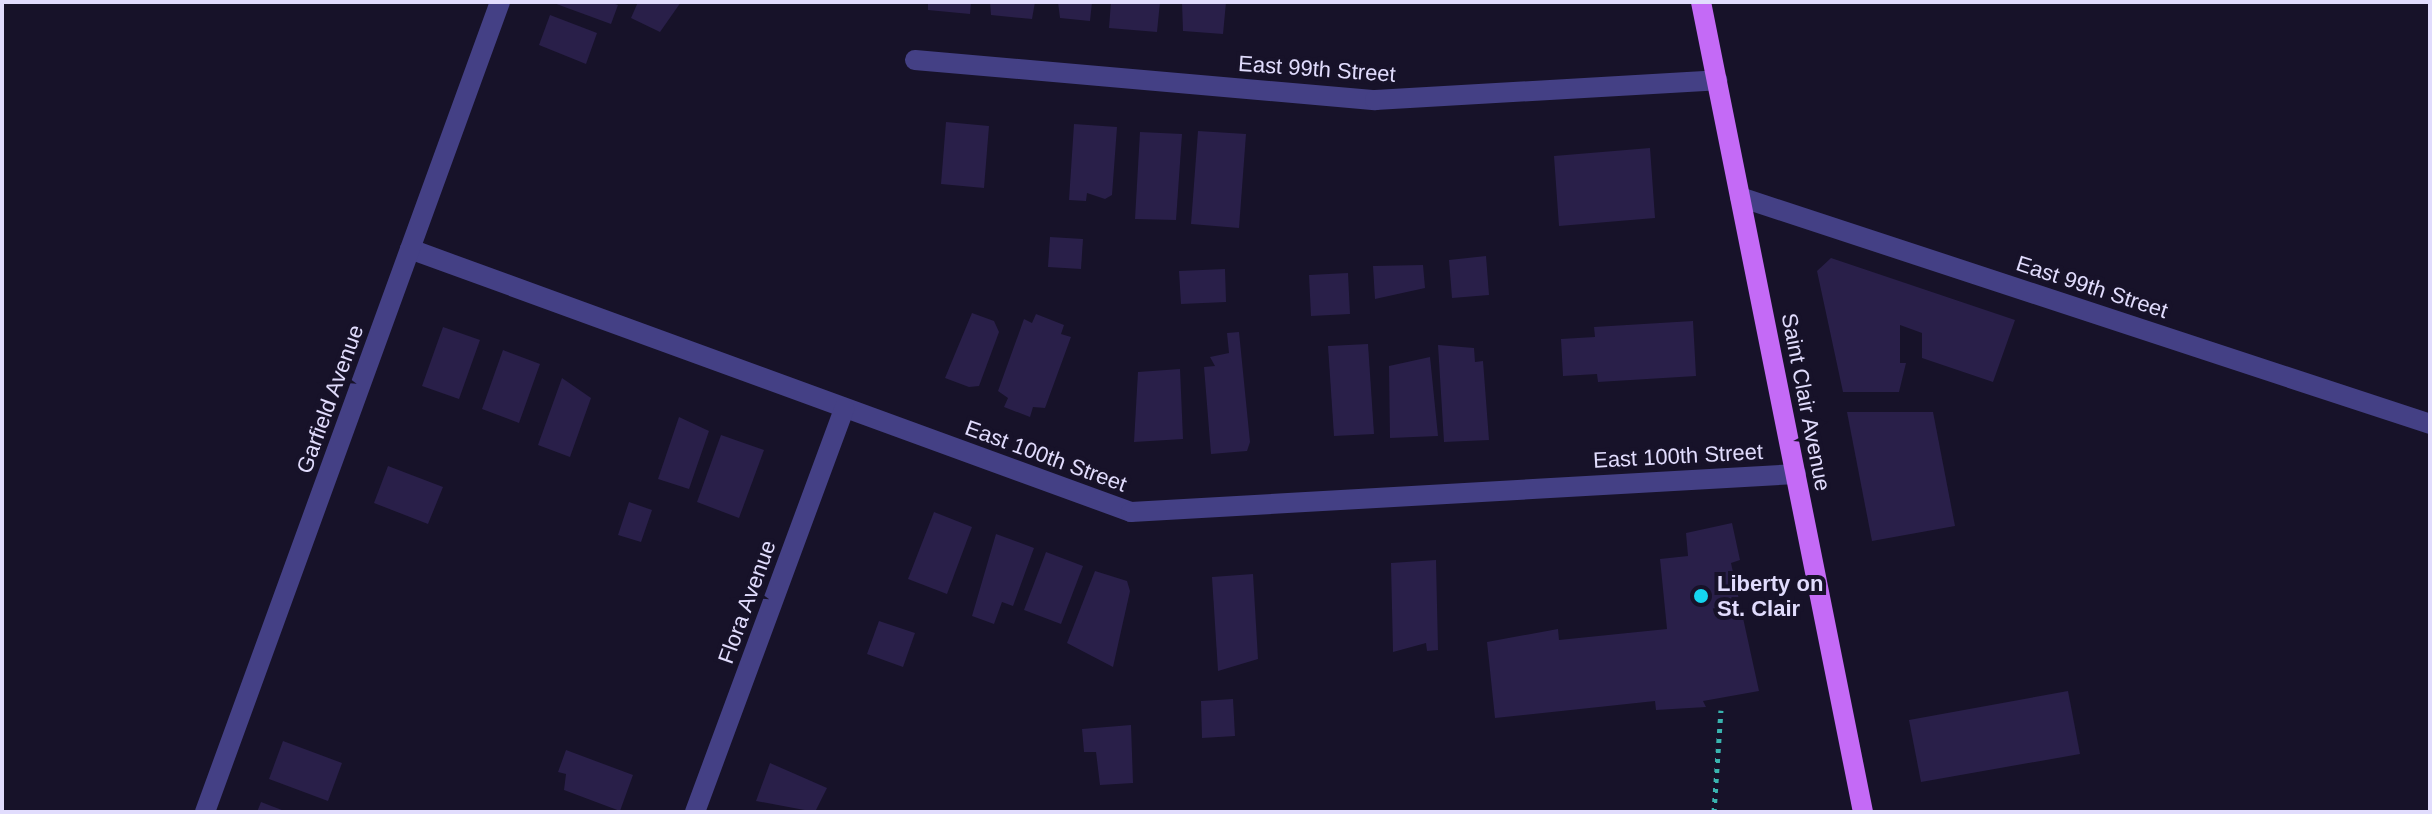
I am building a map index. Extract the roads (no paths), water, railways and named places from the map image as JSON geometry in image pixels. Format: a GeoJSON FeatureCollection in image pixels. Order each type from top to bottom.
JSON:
{"type":"FeatureCollection","features":[{"type":"Feature","properties":{"kind":"main road","name":"Saint Clair Avenue"},"geometry":{"type":"LineString","coordinates":[[1701,2],[1863,812]]}},
{"type":"Feature","properties":{"kind":"street","name":"Garfield Avenue"},"geometry":{"type":"LineString","coordinates":[[205,812],[500,2]]}},
{"type":"Feature","properties":{"kind":"street","name":"East 99th Street"},"geometry":{"type":"LineString","coordinates":[[915,60],[1375,100],[1717,80]]}},
{"type":"Feature","properties":{"kind":"street","name":"East 99th Street"},"geometry":{"type":"LineString","coordinates":[[1740,197],[2430,424]]}},
{"type":"Feature","properties":{"kind":"street","name":"East 100th Street"},"geometry":{"type":"LineString","coordinates":[[410,249],[1131,512],[1796,474]]}},
{"type":"Feature","properties":{"kind":"street","name":"Flora Avenue"},"geometry":{"type":"LineString","coordinates":[[695,812],[844,409]]}},
{"type":"Feature","properties":{"kind":"place","name":"Liberty on St. Clair"},"geometry":{"type":"Point","coordinates":[1701,596]}}]}
